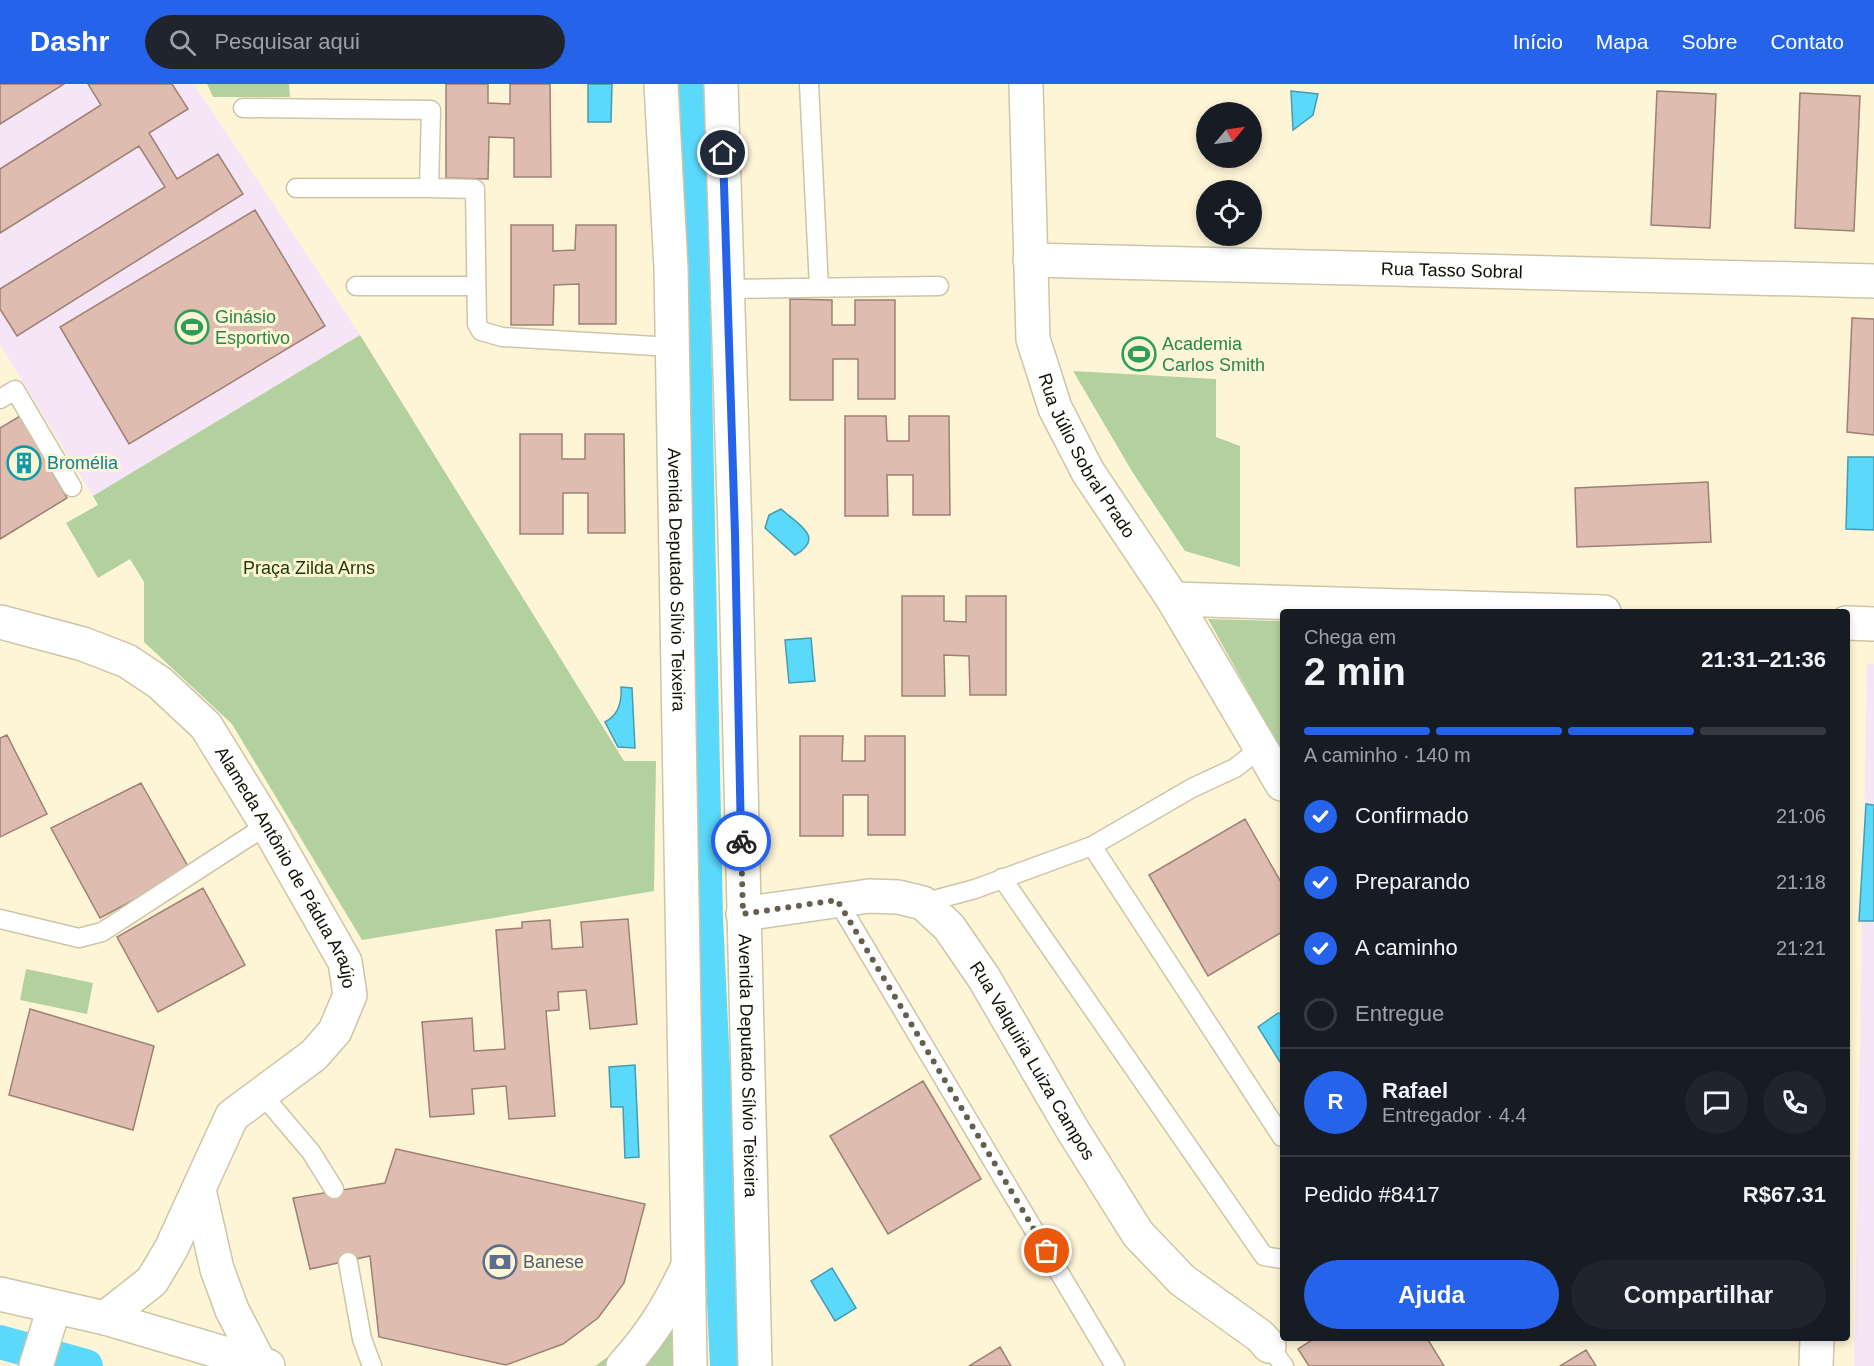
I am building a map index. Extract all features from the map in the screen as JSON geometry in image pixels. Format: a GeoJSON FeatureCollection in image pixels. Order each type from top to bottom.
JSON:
{"type":"FeatureCollection","features":[{"type":"Feature","properties":{"kind":"street","name":"Avenida Deputado Sílvio Teixeira"},"geometry":{"type":"LineString","coordinates":[[661,84],[672,347],[690,1366]]}},
{"type":"Feature","properties":{"kind":"street","name":"Avenida Deputado Sílvio Teixeira"},"geometry":{"type":"LineString","coordinates":[[721,84],[755,1366]]}},
{"type":"Feature","properties":{"kind":"street","name":"Rua Júlio Sobral Prado"},"geometry":{"type":"LineString","coordinates":[[1026,84],[1033,339],[1055,408],[1088,472],[1173,599],[1280,781]]}},
{"type":"Feature","properties":{"kind":"street","name":"Rua Tasso Sobral"},"geometry":{"type":"LineString","coordinates":[[1030,260],[1874,281]]}},
{"type":"Feature","properties":{"kind":"street"},"geometry":{"type":"LineString","coordinates":[[1173,599],[1468,609]]}},
{"type":"Feature","properties":{"kind":"street","name":"Alameda Antônio de Pádua Araújo"},"geometry":{"type":"LineString","coordinates":[[0,622],[83,644],[127,661],[160,683],[206,726],[267,825],[345,962],[350,994],[335,1031],[314,1055],[232,1116],[213,1152],[199,1190],[171,1249],[152,1281],[105,1318]]}},
{"type":"Feature","properties":{"kind":"street"},"geometry":{"type":"LineString","coordinates":[[1850,623],[1874,624]]}},
{"type":"Feature","properties":{"kind":"street"},"geometry":{"type":"LineString","coordinates":[[743,914],[869,896],[898,897],[923,903]]}},
{"type":"Feature","properties":{"kind":"street","name":"Rua Valquiria Luiza Campos"},"geometry":{"type":"LineString","coordinates":[[923,903],[949,927],[984,978],[1072,1129],[1138,1234],[1182,1280],[1260,1336],[1276,1356]]}},
{"type":"Feature","properties":{"kind":"street"},"geometry":{"type":"LineString","coordinates":[[199,1190],[217,1269],[232,1310],[264,1365]]}},
{"type":"Feature","properties":{"kind":"street"},"geometry":{"type":"LineString","coordinates":[[623,1366],[646,1341],[666,1312],[689,1263]]}},
{"type":"Feature","properties":{"kind":"street"},"geometry":{"type":"LineString","coordinates":[[0,1294],[45,1337],[105,1318],[264,1365]]}},
{"type":"Feature","properties":{"kind":"street"},"geometry":{"type":"LineString","coordinates":[[1816,1366],[1817,1341]]}},
{"type":"Feature","properties":{"kind":"lane"},"geometry":{"type":"LineString","coordinates":[[810,84],[819,287]]}},
{"type":"Feature","properties":{"kind":"lane"},"geometry":{"type":"LineString","coordinates":[[243,108],[431,110],[429,188]]}},
{"type":"Feature","properties":{"kind":"lane"},"geometry":{"type":"LineString","coordinates":[[296,188],[475,189],[477,324],[481,330],[502,336],[672,347]]}},
{"type":"Feature","properties":{"kind":"lane"},"geometry":{"type":"LineString","coordinates":[[356,286],[476,286]]}},
{"type":"Feature","properties":{"kind":"lane"},"geometry":{"type":"LineString","coordinates":[[728,289],[939,286]]}},
{"type":"Feature","properties":{"kind":"lane"},"geometry":{"type":"LineString","coordinates":[[0,399],[15,390],[72,487]]}},
{"type":"Feature","properties":{"kind":"lane"},"geometry":{"type":"LineString","coordinates":[[923,903],[1092,846],[1192,788],[1235,768],[1261,748]]}},
{"type":"Feature","properties":{"kind":"lane"},"geometry":{"type":"LineString","coordinates":[[0,918],[79,938],[102,932],[267,825]]}},
{"type":"Feature","properties":{"kind":"lane"},"geometry":{"type":"LineString","coordinates":[[1092,846],[1280,1134]]}},
{"type":"Feature","properties":{"kind":"lane"},"geometry":{"type":"LineString","coordinates":[[1002,878],[1264,1256],[1280,1259]]}},
{"type":"Feature","properties":{"kind":"lane"},"geometry":{"type":"LineString","coordinates":[[837,900],[1115,1366]]}},
{"type":"Feature","properties":{"kind":"lane"},"geometry":{"type":"LineString","coordinates":[[261,1093],[311,1152],[334,1189]]}},
{"type":"Feature","properties":{"kind":"lane"},"geometry":{"type":"LineString","coordinates":[[348,1262],[362,1339],[372,1366]]}},
{"type":"Feature","properties":{"kind":"shaded area"},"geometry":{"type":"Polygon","coordinates":[[[0,84],[194,84],[360,335],[93,496],[0,345],[0,84]]]}},
{"type":"Feature","properties":{"kind":"shaded area"},"geometry":{"type":"Polygon","coordinates":[[[1867,664],[1874,664],[1874,1366],[1854,1366],[1867,664]]]}},
{"type":"Feature","properties":{"kind":"green space"},"geometry":{"type":"Polygon","coordinates":[[[207,84],[289,84],[290,97],[213,97],[207,84]]]}},
{"type":"Feature","properties":{"kind":"green space","name":"Praça Zilda Arns"},"geometry":{"type":"Polygon","coordinates":[[[360,335],[624,761],[656,761],[654,891],[362,940],[232,724],[144,642],[144,582],[130,559],[98,578],[66,523],[98,505],[93,496],[360,335]]]}},
{"type":"Feature","properties":{"kind":"green space"},"geometry":{"type":"Polygon","coordinates":[[[1073,371],[1216,379],[1216,437],[1240,446],[1240,567],[1185,551],[1133,473],[1073,371]]]}},
{"type":"Feature","properties":{"kind":"green space"},"geometry":{"type":"Polygon","coordinates":[[[1208,619],[1280,621],[1280,748],[1208,619]]]}},
{"type":"Feature","properties":{"kind":"green space"},"geometry":{"type":"Polygon","coordinates":[[[26,969],[93,983],[87,1014],[20,1000],[26,969]]]}},
{"type":"Feature","properties":{"kind":"green space"},"geometry":{"type":"Polygon","coordinates":[[[676,1294],[677,1366],[595,1366],[620,1348],[676,1294]]]}},
{"type":"Feature","properties":{"kind":"water"},"geometry":{"type":"Polygon","coordinates":[[[588,84],[612,84],[611,122],[588,122],[588,84]]]}},
{"type":"Feature","properties":{"kind":"water"},"geometry":{"type":"Polygon","coordinates":[[[1291,91],[1318,94],[1313,115],[1293,130],[1291,91]]]}},
{"type":"Feature","properties":{"kind":"water"},"geometry":{"type":"Polygon","coordinates":[[[1848,457],[1874,457],[1874,530],[1846,529],[1848,457]]]}},
{"type":"Feature","properties":{"kind":"water"},"geometry":{"type":"Polygon","coordinates":[[[781,509],[806,531],[809,537],[804,549],[795,555],[765,528],[769,515],[781,509]]]}},
{"type":"Feature","properties":{"kind":"water"},"geometry":{"type":"Polygon","coordinates":[[[811,638],[815,681],[789,683],[785,640],[811,638]]]}},
{"type":"Feature","properties":{"kind":"water"},"geometry":{"type":"Polygon","coordinates":[[[621,687],[632,688],[635,748],[618,747],[605,722],[614,716],[619,708],[621,687]]]}},
{"type":"Feature","properties":{"kind":"water"},"geometry":{"type":"Polygon","coordinates":[[[1866,804],[1874,805],[1874,921],[1859,921],[1866,804]]]}},
{"type":"Feature","properties":{"kind":"water"},"geometry":{"type":"Polygon","coordinates":[[[1280,1014],[1280,1062],[1258,1027],[1280,1014]]]}},
{"type":"Feature","properties":{"kind":"water"},"geometry":{"type":"Polygon","coordinates":[[[635,1065],[639,1157],[625,1158],[623,1107],[611,1107],[609,1067],[635,1065]]]}},
{"type":"Feature","properties":{"kind":"water"},"geometry":{"type":"Polygon","coordinates":[[[832,1268],[856,1308],[835,1321],[811,1281],[832,1268]]]}},
{"type":"Feature","properties":{"kind":"building"},"geometry":{"type":"Polygon","coordinates":[[[0,84],[64,84],[0,124],[0,84]]]}},
{"type":"Feature","properties":{"kind":"building"},"geometry":{"type":"Polygon","coordinates":[[[88,84],[172,84],[188,109],[149,133],[177,179],[218,154],[243,194],[17,336],[0,309],[0,289],[165,187],[139,146],[0,233],[0,169],[101,105],[88,84]]]}},
{"type":"Feature","properties":{"kind":"building"},"geometry":{"type":"Polygon","coordinates":[[[446,84],[488,84],[488,103],[510,104],[510,84],[550,84],[551,177],[514,177],[514,138],[489,137],[488,179],[446,178],[446,84]]]}},
{"type":"Feature","properties":{"kind":"building"},"geometry":{"type":"Polygon","coordinates":[[[1657,91],[1716,94],[1710,228],[1651,225],[1657,91]]]}},
{"type":"Feature","properties":{"kind":"building"},"geometry":{"type":"Polygon","coordinates":[[[1800,93],[1860,96],[1854,231],[1795,228],[1800,93]]]}},
{"type":"Feature","properties":{"kind":"building","name":"Ginásio Esportivo"},"geometry":{"type":"Polygon","coordinates":[[[255,210],[325,326],[129,444],[60,327],[255,210]]]}},
{"type":"Feature","properties":{"kind":"building"},"geometry":{"type":"Polygon","coordinates":[[[511,225],[553,225],[553,251],[575,250],[576,225],[616,225],[616,324],[579,324],[579,284],[554,285],[553,325],[511,325],[511,225]]]}},
{"type":"Feature","properties":{"kind":"building"},"geometry":{"type":"Polygon","coordinates":[[[790,299],[832,300],[832,325],[855,325],[855,300],[895,300],[895,399],[858,399],[858,359],[833,359],[833,400],[790,400],[790,299]]]}},
{"type":"Feature","properties":{"kind":"building"},"geometry":{"type":"Polygon","coordinates":[[[1852,318],[1874,319],[1874,435],[1847,432],[1852,318]]]}},
{"type":"Feature","properties":{"kind":"building","name":"Bromélia"},"geometry":{"type":"Polygon","coordinates":[[[20,416],[67,498],[0,539],[0,428],[20,416]]]}},
{"type":"Feature","properties":{"kind":"building"},"geometry":{"type":"Polygon","coordinates":[[[845,416],[886,416],[887,441],[909,441],[909,416],[949,416],[950,515],[913,515],[913,475],[887,475],[888,516],[845,516],[845,416]]]}},
{"type":"Feature","properties":{"kind":"building"},"geometry":{"type":"Polygon","coordinates":[[[520,434],[562,434],[562,459],[585,459],[585,434],[624,434],[625,533],[588,533],[588,493],[563,493],[563,534],[520,534],[520,434]]]}},
{"type":"Feature","properties":{"kind":"building"},"geometry":{"type":"Polygon","coordinates":[[[1708,482],[1711,542],[1577,547],[1575,488],[1708,482]]]}},
{"type":"Feature","properties":{"kind":"building"},"geometry":{"type":"Polygon","coordinates":[[[902,596],[944,596],[944,621],[966,622],[966,596],[1006,596],[1006,695],[970,695],[969,656],[944,655],[945,696],[902,696],[902,596]]]}},
{"type":"Feature","properties":{"kind":"building"},"geometry":{"type":"Polygon","coordinates":[[[7,735],[47,814],[0,837],[0,738],[7,735]]]}},
{"type":"Feature","properties":{"kind":"building"},"geometry":{"type":"Polygon","coordinates":[[[800,736],[843,736],[842,761],[865,761],[865,736],[905,736],[905,835],[868,835],[868,795],[843,795],[843,836],[800,836],[800,736]]]}},
{"type":"Feature","properties":{"kind":"building"},"geometry":{"type":"Polygon","coordinates":[[[141,783],[190,870],[100,918],[51,828],[141,783]]]}},
{"type":"Feature","properties":{"kind":"building"},"geometry":{"type":"Polygon","coordinates":[[[1245,819],[1280,880],[1280,933],[1208,976],[1149,875],[1245,819]]]}},
{"type":"Feature","properties":{"kind":"building"},"geometry":{"type":"Polygon","coordinates":[[[203,888],[245,965],[158,1012],[117,937],[203,888]]]}},
{"type":"Feature","properties":{"kind":"building"},"geometry":{"type":"Polygon","coordinates":[[[628,919],[637,1024],[590,1029],[586,990],[558,992],[559,1010],[546,1011],[555,1116],[509,1119],[506,1086],[472,1089],[474,1114],[430,1117],[422,1022],[472,1018],[474,1051],[505,1049],[496,930],[522,928],[522,922],[550,920],[552,949],[583,947],[581,922],[628,919]]]}},
{"type":"Feature","properties":{"kind":"building"},"geometry":{"type":"Polygon","coordinates":[[[30,1009],[154,1046],[133,1130],[9,1095],[30,1009]]]}},
{"type":"Feature","properties":{"kind":"building"},"geometry":{"type":"Polygon","coordinates":[[[923,1081],[981,1179],[888,1234],[830,1136],[923,1081]]]}},
{"type":"Feature","properties":{"kind":"building","name":"Banese"},"geometry":{"type":"Polygon","coordinates":[[[396,1149],[645,1204],[624,1283],[598,1318],[563,1344],[506,1365],[379,1337],[370,1256],[310,1269],[293,1198],[385,1183],[396,1149]]]}},
{"type":"Feature","properties":{"kind":"building"},"geometry":{"type":"Polygon","coordinates":[[[1310,1341],[1429,1341],[1444,1366],[1309,1366],[1298,1349],[1310,1341]]]}},
{"type":"Feature","properties":{"kind":"building"},"geometry":{"type":"Polygon","coordinates":[[[1000,1347],[1011,1366],[969,1366],[1000,1347]]]}},
{"type":"Feature","properties":{"kind":"building"},"geometry":{"type":"Polygon","coordinates":[[[1586,1350],[1596,1366],[1560,1366],[1586,1350]]]}},
{"type":"Feature","properties":{"kind":"waterway"},"geometry":{"type":"LineString","coordinates":[[689,84],[706,918],[727,1366]]}},
{"type":"Feature","properties":{"kind":"waterway"},"geometry":{"type":"LineString","coordinates":[[0,1342],[86,1366]]}},
{"type":"Feature","properties":{"kind":"way so far"},"geometry":{"type":"LineString","coordinates":[[741,841],[743,914],[837,900],[1047,1251]]}},
{"type":"Feature","properties":{"kind":"place","name":"Ginásio Esportivo"},"geometry":{"type":"Point","coordinates":[192,327]}},
{"type":"Feature","properties":{"kind":"place","name":"Academia Carlos Smith"},"geometry":{"type":"Point","coordinates":[1139,354]}},
{"type":"Feature","properties":{"kind":"place","name":"Bromélia"},"geometry":{"type":"Point","coordinates":[24,463]}},
{"type":"Feature","properties":{"kind":"place","name":"Banese"},"geometry":{"type":"Point","coordinates":[500,1262]}},
{"type":"Feature","properties":{"kind":"route"},"geometry":{"type":"LineString","coordinates":[[723,153],[735,534],[741,841]]}}]}
